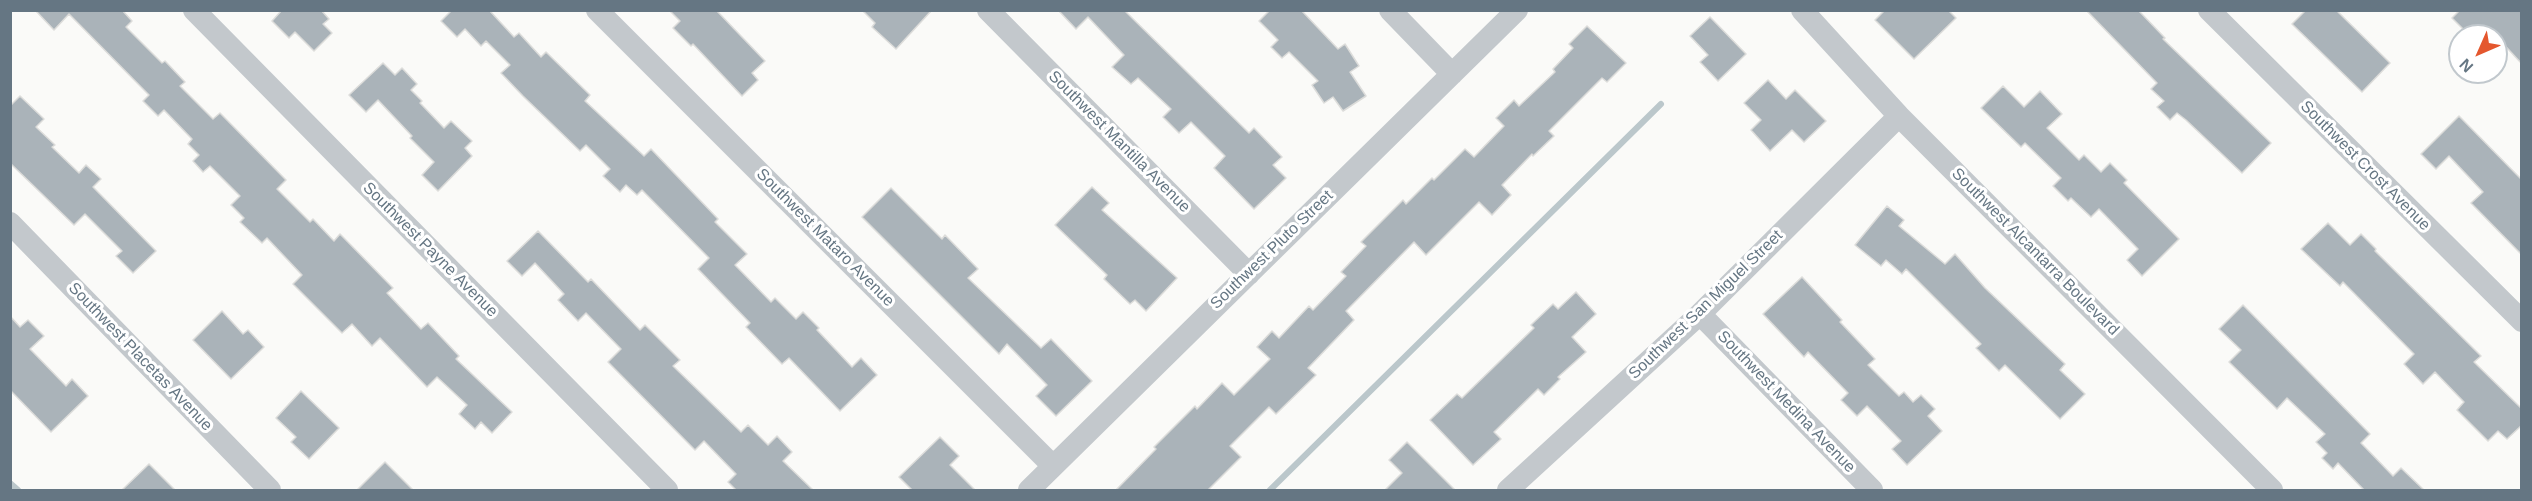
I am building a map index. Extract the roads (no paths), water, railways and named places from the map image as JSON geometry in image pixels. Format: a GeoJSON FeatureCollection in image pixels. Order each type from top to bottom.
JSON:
{"type":"FeatureCollection","features":[{"type":"Feature","properties":{"kind":"street","name":"Southwest Payne Avenue"},"geometry":{"type":"LineString","coordinates":[[194,10],[667,490]]}},
{"type":"Feature","properties":{"kind":"street","name":"Southwest Mataro Avenue"},"geometry":{"type":"LineString","coordinates":[[597,10],[1053,466]]}},
{"type":"Feature","properties":{"kind":"street","name":"Southwest Mantilla Avenue"},"geometry":{"type":"LineString","coordinates":[[988,10],[1249,273]]}},
{"type":"Feature","properties":{"kind":"street"},"geometry":{"type":"LineString","coordinates":[[1390,10],[1452,74]]}},
{"type":"Feature","properties":{"kind":"street","name":"Southwest Pluto Street"},"geometry":{"type":"LineString","coordinates":[[1029,490],[1516,10]]}},
{"type":"Feature","properties":{"kind":"street","name":"Southwest Alcantarra Boulevard"},"geometry":{"type":"LineString","coordinates":[[1802,10],[1899,116],[2272,490]]}},
{"type":"Feature","properties":{"kind":"street","name":"Southwest Crost Avenue"},"geometry":{"type":"LineString","coordinates":[[2209,10],[2522,321]]}},
{"type":"Feature","properties":{"kind":"street","name":"Southwest San Miguel Street"},"geometry":{"type":"LineString","coordinates":[[1508,490],[1700,314],[1899,116]]}},
{"type":"Feature","properties":{"kind":"street","name":"Southwest Placetas Avenue"},"geometry":{"type":"LineString","coordinates":[[10,223],[270,490]]}},
{"type":"Feature","properties":{"kind":"street","name":"Southwest Medina Avenue"},"geometry":{"type":"LineString","coordinates":[[1700,314],[1872,490]]}},
{"type":"Feature","properties":{"kind":"waterway"},"geometry":{"type":"LineString","coordinates":[[1270,490],[1661,104]]}},
{"type":"Feature","properties":{"kind":"waterway"},"geometry":{"type":"LineString","coordinates":[[10,483],[18,490]]}}]}
